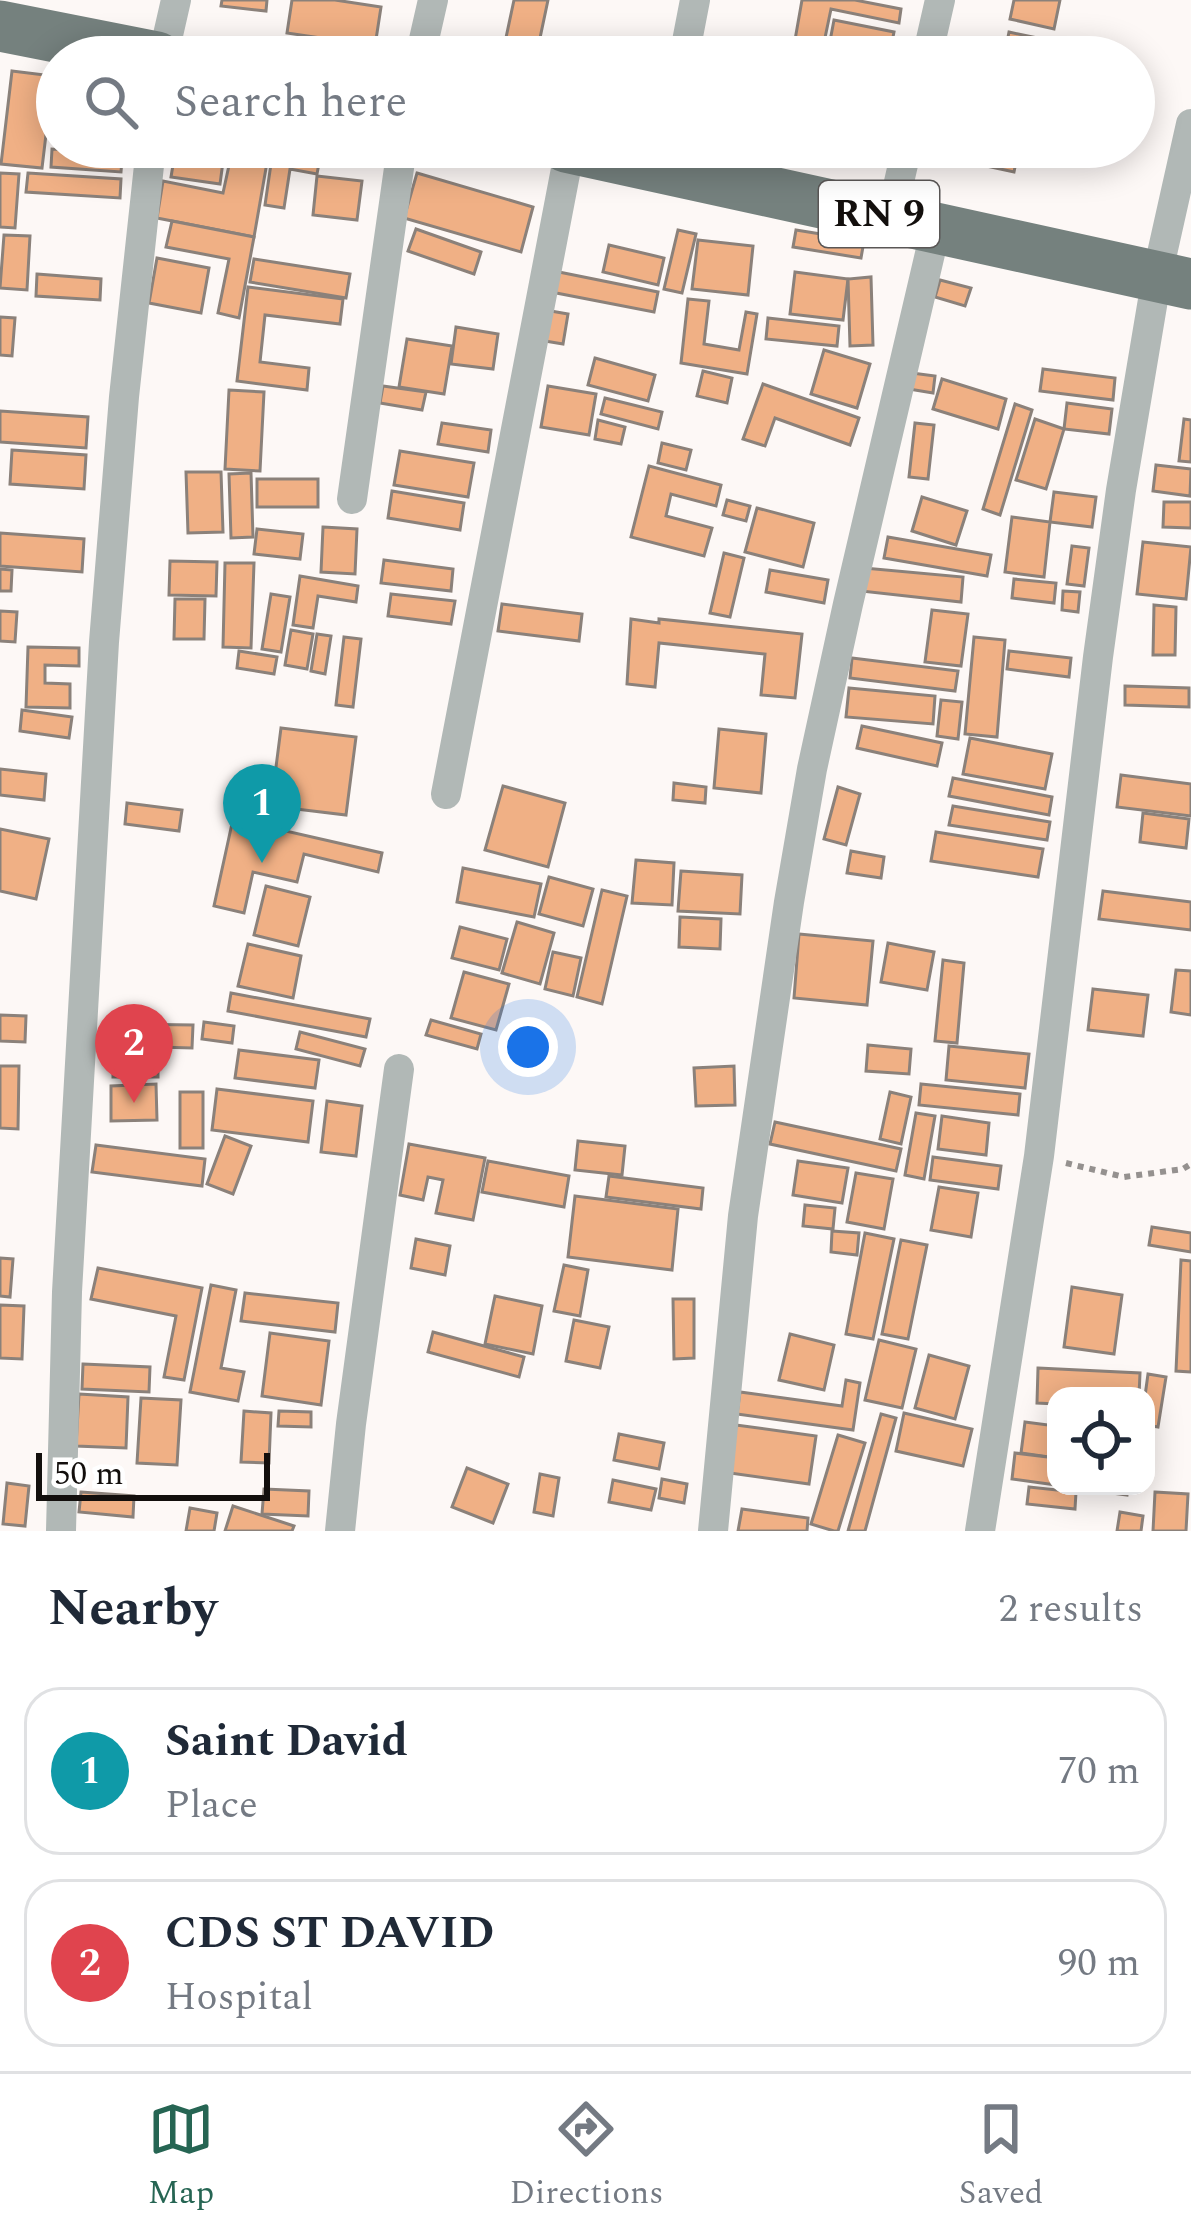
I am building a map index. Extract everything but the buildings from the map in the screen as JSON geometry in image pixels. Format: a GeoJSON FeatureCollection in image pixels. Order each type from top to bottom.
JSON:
{"type":"FeatureCollection","features":[{"type":"Feature","properties":{"kind":"main road"},"geometry":{"type":"LineString","coordinates":[[0,26],[52,36]]}},
{"type":"Feature","properties":{"kind":"main road","name":"RN 9"},"geometry":{"type":"LineString","coordinates":[[706,168],[914,222],[1174,280]]}},
{"type":"Feature","properties":{"kind":"street"},"geometry":{"type":"LineString","coordinates":[[166,36],[176,0]]}},
{"type":"Feature","properties":{"kind":"street"},"geometry":{"type":"LineString","coordinates":[[425,36],[433,0]]}},
{"type":"Feature","properties":{"kind":"street"},"geometry":{"type":"LineString","coordinates":[[688,36],[695,0]]}},
{"type":"Feature","properties":{"kind":"street"},"geometry":{"type":"LineString","coordinates":[[932,36],[940,0]]}},
{"type":"Feature","properties":{"kind":"street"},"geometry":{"type":"LineString","coordinates":[[980,1531],[1040,1156],[1121,490],[1174,280],[1191,124]]}},
{"type":"Feature","properties":{"kind":"street"},"geometry":{"type":"LineString","coordinates":[[61,1531],[67,1292],[104,642],[149,168]]}},
{"type":"Feature","properties":{"kind":"street"},"geometry":{"type":"LineString","coordinates":[[352,499],[399,168]]}},
{"type":"Feature","properties":{"kind":"street"},"geometry":{"type":"LineString","coordinates":[[446,794],[564,168]]}},
{"type":"Feature","properties":{"kind":"street"},"geometry":{"type":"LineString","coordinates":[[712,1531],[743,1216],[789,902],[848,604],[914,222],[909,168]]}},
{"type":"Feature","properties":{"kind":"street"},"geometry":{"type":"LineString","coordinates":[[340,1531],[399,1069]]}},
{"type":"Feature","properties":{"kind":"path"},"geometry":{"type":"LineString","coordinates":[[1040,1156],[1124,1177],[1191,1165]]}},
{"type":"Feature","properties":{"kind":"place","name":"Saint David"},"geometry":{"type":"Point","coordinates":[262,863]}},
{"type":"Feature","properties":{"kind":"place","name":"CDS ST DAVID"},"geometry":{"type":"Point","coordinates":[134,1103]}}]}
